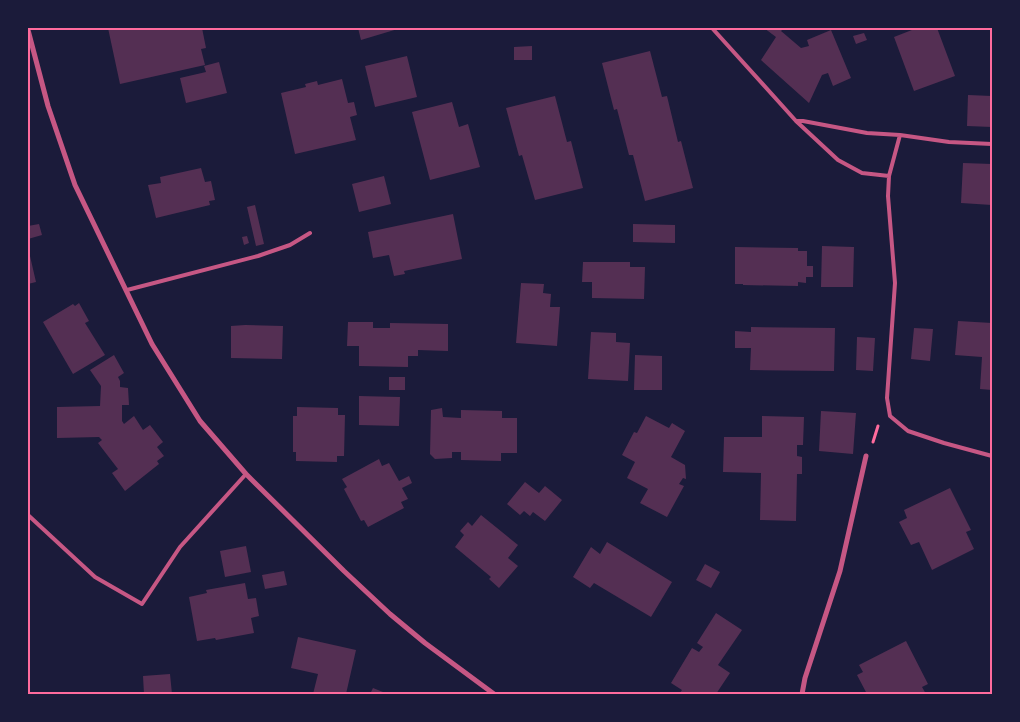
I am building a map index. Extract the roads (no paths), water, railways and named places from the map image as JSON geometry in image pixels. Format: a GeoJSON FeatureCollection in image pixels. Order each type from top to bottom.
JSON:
{"type":"FeatureCollection","features":[{"type":"Feature","properties":{"kind":"street"},"geometry":{"type":"LineString","coordinates":[[28,30],[48,106],[75,184],[152,344],[200,420],[246,474],[322,550],[390,614],[425,643],[494,694]]}},
{"type":"Feature","properties":{"kind":"street"},"geometry":{"type":"LineString","coordinates":[[802,694],[805,678],[840,572],[866,456]]}},
{"type":"Feature","properties":{"kind":"lane"},"geometry":{"type":"LineString","coordinates":[[712,28],[796,121],[838,160],[862,173],[889,176]]}},
{"type":"Feature","properties":{"kind":"lane"},"geometry":{"type":"LineString","coordinates":[[796,121],[868,133],[900,135],[949,142],[992,144]]}},
{"type":"Feature","properties":{"kind":"lane"},"geometry":{"type":"LineString","coordinates":[[900,135],[889,176],[888,196],[895,283],[887,398],[890,416],[908,432],[992,456]]}},
{"type":"Feature","properties":{"kind":"lane"},"geometry":{"type":"LineString","coordinates":[[127,290],[258,256],[290,245],[310,233]]}},
{"type":"Feature","properties":{"kind":"lane"},"geometry":{"type":"LineString","coordinates":[[28,515],[95,577],[142,604],[180,547],[246,474]]}}]}
